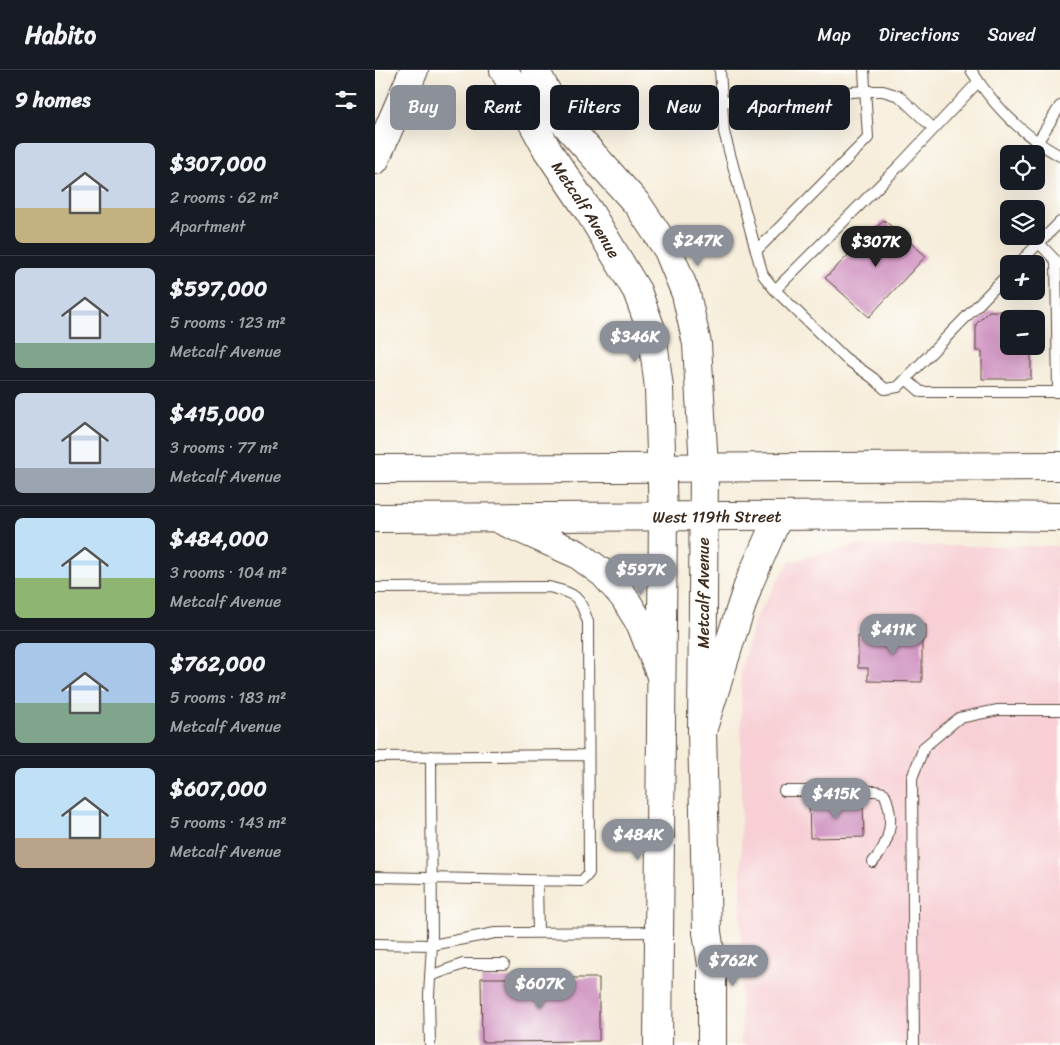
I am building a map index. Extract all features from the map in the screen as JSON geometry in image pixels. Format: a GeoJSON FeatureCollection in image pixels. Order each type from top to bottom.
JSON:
{"type":"FeatureCollection","features":[{"type":"Feature","properties":{"kind":"main road"},"geometry":{"type":"LineString","coordinates":[[375,160],[413,70]]}},
{"type":"Feature","properties":{"kind":"main road","name":"Metcalf Avenue"},"geometry":{"type":"LineString","coordinates":[[504,70],[548,151],[590,212],[637,291],[652,332],[659,388],[663,517],[658,1045]]}},
{"type":"Feature","properties":{"kind":"main road","name":"Metcalf Avenue"},"geometry":{"type":"LineString","coordinates":[[535,70],[561,119],[638,205],[668,250],[686,294],[697,344],[702,400],[704,467],[702,731],[707,932],[712,965],[712,1045]]}},
{"type":"Feature","properties":{"kind":"main road"},"geometry":{"type":"LineString","coordinates":[[375,469],[1060,466]]}},
{"type":"Feature","properties":{"kind":"main road","name":"West 119th Street"},"geometry":{"type":"LineString","coordinates":[[375,518],[923,515],[1060,517]]}},
{"type":"Feature","properties":{"kind":"main road"},"geometry":{"type":"LineString","coordinates":[[702,731],[749,584],[778,517]]}},
{"type":"Feature","properties":{"kind":"main road"},"geometry":{"type":"LineString","coordinates":[[495,518],[577,554],[604,574],[624,597],[641,625],[661,676]]}},
{"type":"Feature","properties":{"kind":"lane"},"geometry":{"type":"LineString","coordinates":[[720,70],[724,132],[763,275],[775,290],[845,358],[885,389],[898,387],[1000,281]]}},
{"type":"Feature","properties":{"kind":"lane"},"geometry":{"type":"LineString","coordinates":[[756,251],[869,138],[864,70]]}},
{"type":"Feature","properties":{"kind":"lane"},"geometry":{"type":"LineString","coordinates":[[971,70],[978,82],[1004,114],[1037,143],[1060,156]]}},
{"type":"Feature","properties":{"kind":"lane"},"geometry":{"type":"LineString","coordinates":[[775,290],[978,82]]}},
{"type":"Feature","properties":{"kind":"lane"},"geometry":{"type":"LineString","coordinates":[[722,102],[865,90],[883,91],[899,96],[934,129]]}},
{"type":"Feature","properties":{"kind":"lane"},"geometry":{"type":"LineString","coordinates":[[1037,143],[1060,106]]}},
{"type":"Feature","properties":{"kind":"lane"},"geometry":{"type":"LineString","coordinates":[[1045,237],[1060,222]]}},
{"type":"Feature","properties":{"kind":"lane"},"geometry":{"type":"LineString","coordinates":[[1027,255],[1037,245]]}},
{"type":"Feature","properties":{"kind":"lane"},"geometry":{"type":"LineString","coordinates":[[906,379],[921,392],[1059,392],[1056,261],[1041,245]]}},
{"type":"Feature","properties":{"kind":"lane"},"geometry":{"type":"LineString","coordinates":[[375,588],[549,587],[572,593],[583,608],[588,622],[589,873],[582,881],[375,877]]}},
{"type":"Feature","properties":{"kind":"lane"},"geometry":{"type":"LineString","coordinates":[[914,1045],[913,778],[924,747],[959,718],[998,710],[1060,710]]}},
{"type":"Feature","properties":{"kind":"lane"},"geometry":{"type":"LineString","coordinates":[[375,757],[588,754]]}},
{"type":"Feature","properties":{"kind":"lane"},"geometry":{"type":"LineString","coordinates":[[429,1045],[432,945],[431,756]]}},
{"type":"Feature","properties":{"kind":"lane"},"geometry":{"type":"LineString","coordinates":[[784,791],[875,790],[884,793],[889,804],[891,826],[880,854],[873,862]]}},
{"type":"Feature","properties":{"kind":"lane"},"geometry":{"type":"LineString","coordinates":[[537,880],[538,933]]}},
{"type":"Feature","properties":{"kind":"lane"},"geometry":{"type":"LineString","coordinates":[[375,944],[432,945],[495,934],[659,932]]}},
{"type":"Feature","properties":{"kind":"lane"},"geometry":{"type":"LineString","coordinates":[[430,976],[463,964],[504,964]]}},
{"type":"Feature","properties":{"kind":"shaded area"},"geometry":{"type":"Polygon","coordinates":[[[854,546],[1060,546],[1060,1045],[741,1045],[741,669],[755,619],[789,562],[854,546]]]}},
{"type":"Feature","properties":{"kind":"building"},"geometry":{"type":"Polygon","coordinates":[[[884,220],[926,256],[869,317],[825,278],[884,220]]]}},
{"type":"Feature","properties":{"kind":"building"},"geometry":{"type":"Polygon","coordinates":[[[989,311],[1000,311],[1000,355],[1031,355],[1031,379],[982,379],[982,351],[976,351],[976,324],[989,311]]]}},
{"type":"Feature","properties":{"kind":"building"},"geometry":{"type":"Polygon","coordinates":[[[903,625],[926,625],[926,639],[922,641],[922,682],[868,681],[868,668],[858,668],[858,636],[903,636],[903,625]]]}},
{"type":"Feature","properties":{"kind":"building"},"geometry":{"type":"Polygon","coordinates":[[[863,802],[864,837],[810,838],[809,803],[863,802]]]}},
{"type":"Feature","properties":{"kind":"building"},"geometry":{"type":"Polygon","coordinates":[[[481,978],[599,978],[599,1041],[482,1042],[481,978]]]}}]}
